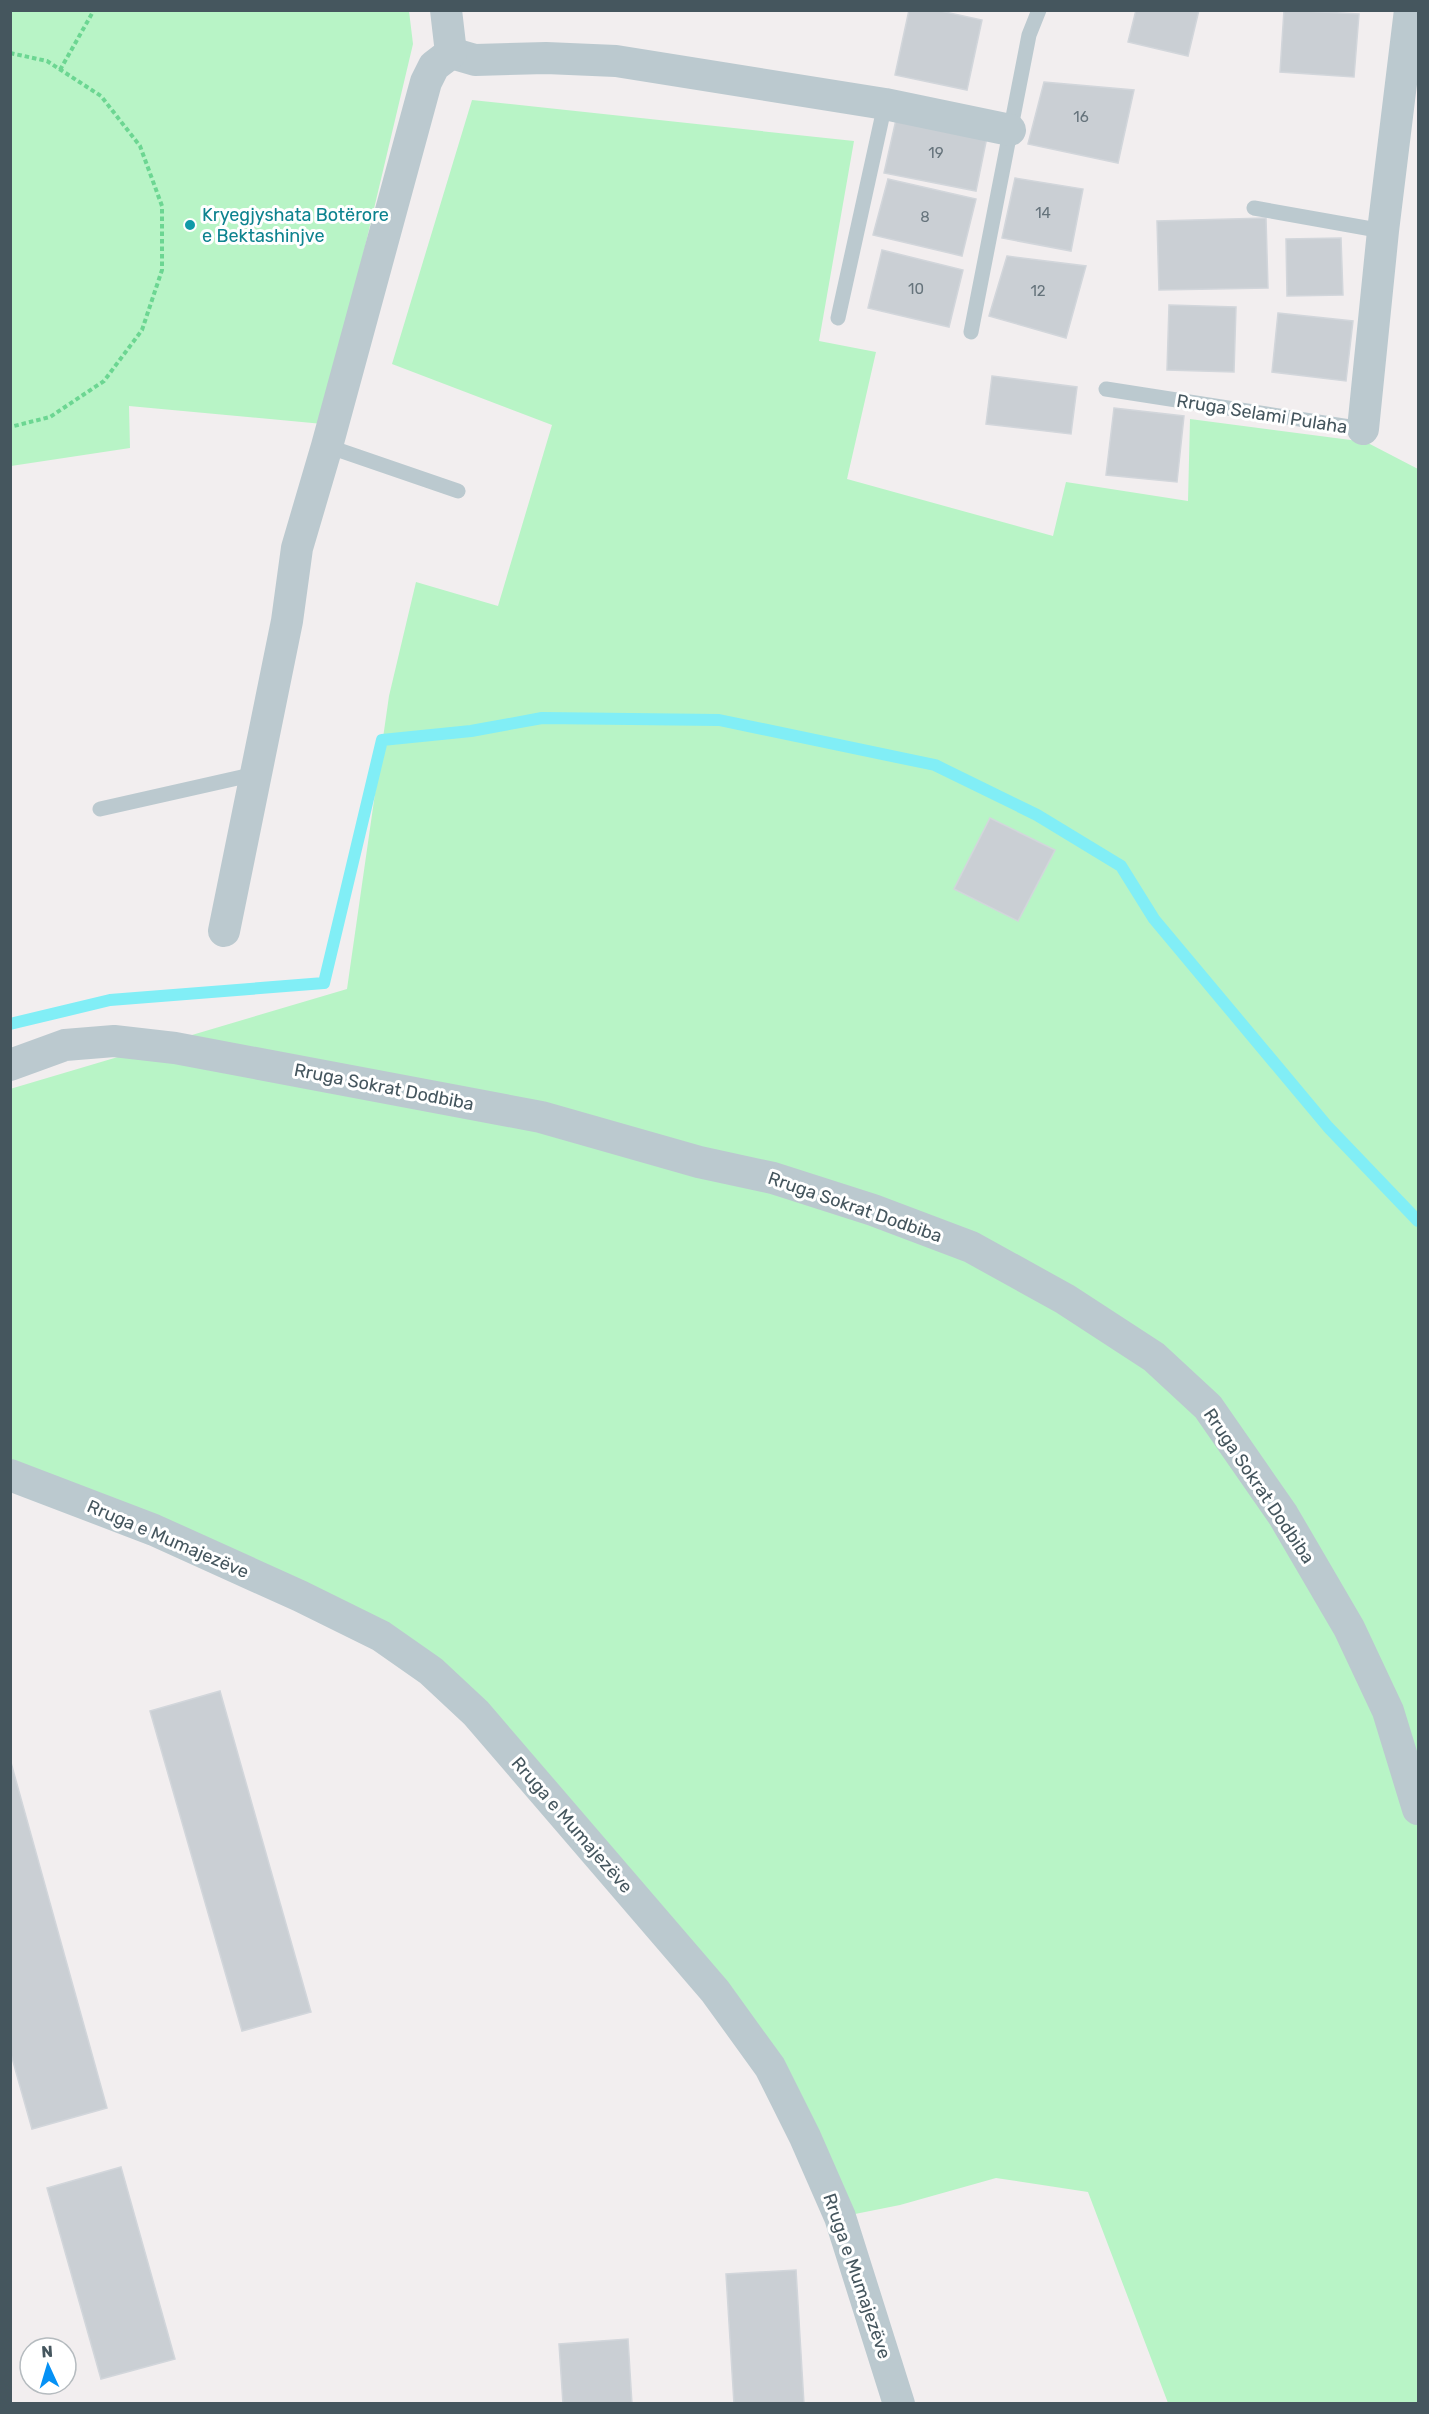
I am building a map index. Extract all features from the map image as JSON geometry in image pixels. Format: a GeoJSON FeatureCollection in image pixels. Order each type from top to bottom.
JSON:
{"type":"FeatureCollection","features":[{"type":"Feature","properties":{"kind":"street"},"geometry":{"type":"LineString","coordinates":[[446,10],[451,53]]}},
{"type":"Feature","properties":{"kind":"street","name":"Rruga Selami Pulaha"},"geometry":{"type":"LineString","coordinates":[[1363,429],[1383,231],[1410,10]]}},
{"type":"Feature","properties":{"kind":"street"},"geometry":{"type":"LineString","coordinates":[[451,53],[475,60],[546,58],[616,62],[885,104],[1010,130]]}},
{"type":"Feature","properties":{"kind":"street"},"geometry":{"type":"LineString","coordinates":[[224,931],[287,621],[297,548],[426,82],[434,66],[451,53]]}},
{"type":"Feature","properties":{"kind":"street","name":"Rruga Sokrat Dodbiba"},"geometry":{"type":"LineString","coordinates":[[10,1065],[65,1045],[114,1041],[186,1050],[541,1117],[699,1162],[773,1178],[873,1210],[971,1247],[1065,1299],[1154,1357],[1208,1407],[1283,1515],[1349,1628],[1388,1711],[1419,1809]]}},
{"type":"Feature","properties":{"kind":"street","name":"Rruga e Mumajezëve"},"geometry":{"type":"LineString","coordinates":[[10,1475],[154,1530],[300,1596],[381,1636],[430,1671],[476,1713],[715,1991],[770,2067],[805,2137],[840,2217],[899,2403]]}},
{"type":"Feature","properties":{"kind":"lane"},"geometry":{"type":"LineString","coordinates":[[971,332],[1029,35],[1039,10]]}},
{"type":"Feature","properties":{"kind":"lane"},"geometry":{"type":"LineString","coordinates":[[838,318],[885,104]]}},
{"type":"Feature","properties":{"kind":"lane"},"geometry":{"type":"LineString","coordinates":[[1254,208],[1383,231]]}},
{"type":"Feature","properties":{"kind":"lane","name":"Rruga Selami Pulaha"},"geometry":{"type":"LineString","coordinates":[[1106,389],[1363,429]]}},
{"type":"Feature","properties":{"kind":"lane"},"geometry":{"type":"LineString","coordinates":[[327,446],[458,491]]}},
{"type":"Feature","properties":{"kind":"lane"},"geometry":{"type":"LineString","coordinates":[[100,809],[255,774]]}},
{"type":"Feature","properties":{"kind":"path"},"geometry":{"type":"LineString","coordinates":[[60,70],[94,10]]}},
{"type":"Feature","properties":{"kind":"path"},"geometry":{"type":"LineString","coordinates":[[10,52],[47,61],[101,96],[140,146],[162,206],[162,270],[142,330],[104,381],[50,417],[10,427]]}},
{"type":"Feature","properties":{"kind":"green space","name":"Kryegjyshata Botërore e Bektashinjve"},"geometry":{"type":"Polygon","coordinates":[[[10,11],[409,11],[413,44],[323,424],[129,406],[130,448],[11,466],[10,11]]]}},
{"type":"Feature","properties":{"kind":"green space"},"geometry":{"type":"Polygon","coordinates":[[[472,100],[854,141],[819,341],[876,352],[847,479],[1053,536],[1066,482],[1188,501],[1190,419],[1366,442],[1418,469],[1418,2403],[1168,2403],[1088,2192],[996,2178],[900,2205],[840,2217],[770,2067],[431,1671],[11,1475],[10,1089],[347,989],[389,696],[416,582],[498,606],[552,425],[392,364],[472,100]]]}},
{"type":"Feature","properties":{"kind":"building"},"geometry":{"type":"Polygon","coordinates":[[[909,10],[936,10],[982,20],[967,90],[895,75],[909,10]]]}},
{"type":"Feature","properties":{"kind":"building"},"geometry":{"type":"Polygon","coordinates":[[[1136,10],[1199,10],[1188,56],[1128,42],[1136,10]]]}},
{"type":"Feature","properties":{"kind":"building"},"geometry":{"type":"Polygon","coordinates":[[[1284,10],[1359,14],[1354,77],[1280,72],[1284,10]]]}},
{"type":"Feature","properties":{"kind":"building"},"geometry":{"type":"Polygon","coordinates":[[[1044,82],[1134,90],[1118,163],[1028,144],[1044,82]]]}},
{"type":"Feature","properties":{"kind":"building"},"geometry":{"type":"Polygon","coordinates":[[[897,115],[988,132],[976,191],[884,173],[897,115]]]}},
{"type":"Feature","properties":{"kind":"building"},"geometry":{"type":"Polygon","coordinates":[[[1015,178],[1083,189],[1071,251],[1002,238],[1015,178]]]}},
{"type":"Feature","properties":{"kind":"building"},"geometry":{"type":"Polygon","coordinates":[[[888,179],[976,199],[962,256],[873,235],[888,179]]]}},
{"type":"Feature","properties":{"kind":"building"},"geometry":{"type":"Polygon","coordinates":[[[1266,218],[1268,288],[1159,290],[1157,221],[1266,218]]]}},
{"type":"Feature","properties":{"kind":"building"},"geometry":{"type":"Polygon","coordinates":[[[1341,238],[1343,295],[1287,296],[1286,239],[1341,238]]]}},
{"type":"Feature","properties":{"kind":"building"},"geometry":{"type":"Polygon","coordinates":[[[882,250],[963,270],[949,327],[868,308],[882,250]]]}},
{"type":"Feature","properties":{"kind":"building"},"geometry":{"type":"Polygon","coordinates":[[[1007,256],[1086,266],[1066,338],[989,316],[1007,256]]]}},
{"type":"Feature","properties":{"kind":"building"},"geometry":{"type":"Polygon","coordinates":[[[1169,305],[1236,307],[1234,372],[1167,370],[1169,305]]]}},
{"type":"Feature","properties":{"kind":"building"},"geometry":{"type":"Polygon","coordinates":[[[1278,313],[1353,321],[1346,381],[1272,372],[1278,313]]]}},
{"type":"Feature","properties":{"kind":"building"},"geometry":{"type":"Polygon","coordinates":[[[992,376],[1077,387],[1071,434],[986,424],[992,376]]]}},
{"type":"Feature","properties":{"kind":"building"},"geometry":{"type":"Polygon","coordinates":[[[1114,408],[1184,416],[1177,482],[1106,475],[1114,408]]]}},
{"type":"Feature","properties":{"kind":"building"},"geometry":{"type":"Polygon","coordinates":[[[990,818],[1055,850],[1018,921],[954,889],[990,818]]]}},
{"type":"Feature","properties":{"kind":"building"},"geometry":{"type":"Polygon","coordinates":[[[220,1691],[311,2012],[242,2031],[150,1711],[220,1691]]]}},
{"type":"Feature","properties":{"kind":"building"},"geometry":{"type":"Polygon","coordinates":[[[10,1759],[107,2108],[32,2129],[10,2051],[10,1759]]]}},
{"type":"Feature","properties":{"kind":"building"},"geometry":{"type":"Polygon","coordinates":[[[121,2167],[175,2359],[101,2379],[47,2188],[121,2167]]]}},
{"type":"Feature","properties":{"kind":"building"},"geometry":{"type":"Polygon","coordinates":[[[796,2270],[804,2404],[734,2404],[726,2274],[796,2270]]]}},
{"type":"Feature","properties":{"kind":"building"},"geometry":{"type":"Polygon","coordinates":[[[628,2339],[632,2404],[563,2404],[559,2344],[628,2339]]]}},
{"type":"Feature","properties":{"kind":"waterway"},"geometry":{"type":"LineString","coordinates":[[10,1024],[110,1000],[324,983],[382,740],[471,731],[542,718],[719,720],[935,765],[1037,815],[1121,866],[1154,919],[1328,1127],[1418,1221]]}},
{"type":"Feature","properties":{"kind":"place","name":"Kryegjyshata Botërore e Bektashinjve"},"geometry":{"type":"Point","coordinates":[190,225]}}]}
